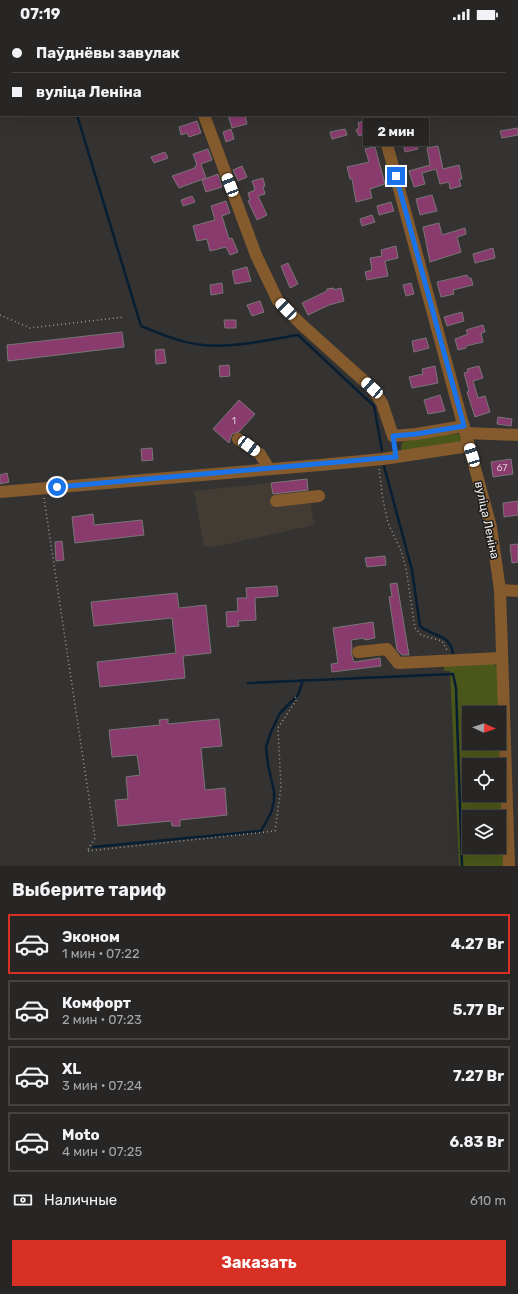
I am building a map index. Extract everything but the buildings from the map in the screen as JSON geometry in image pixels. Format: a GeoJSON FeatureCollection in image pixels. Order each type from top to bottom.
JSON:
{"type":"FeatureCollection","features":[{"type":"Feature","properties":{"kind":"street"},"geometry":{"type":"LineString","coordinates":[[204,116],[256,255],[278,300],[302,325],[372,388],[382,403],[393,436],[396,457]]}},
{"type":"Feature","properties":{"kind":"street","name":"вуліца Леніна"},"geometry":{"type":"LineString","coordinates":[[379,116],[491,527],[500,590],[509,866]]}},
{"type":"Feature","properties":{"kind":"street"},"geometry":{"type":"LineString","coordinates":[[393,436],[465,430],[518,435]]}},
{"type":"Feature","properties":{"kind":"street"},"geometry":{"type":"LineString","coordinates":[[238,439],[260,454],[269,469]]}},
{"type":"Feature","properties":{"kind":"street"},"geometry":{"type":"LineString","coordinates":[[0,492],[379,459],[469,446]]}},
{"type":"Feature","properties":{"kind":"street"},"geometry":{"type":"LineString","coordinates":[[276,501],[319,496]]}},
{"type":"Feature","properties":{"kind":"street"},"geometry":{"type":"LineString","coordinates":[[500,590],[518,591]]}},
{"type":"Feature","properties":{"kind":"street"},"geometry":{"type":"LineString","coordinates":[[358,652],[387,649],[398,663],[502,658]]}},
{"type":"Feature","properties":{"kind":"path"},"geometry":{"type":"LineString","coordinates":[[0,315],[30,328],[124,317]]}},
{"type":"Feature","properties":{"kind":"path"},"geometry":{"type":"LineString","coordinates":[[379,459],[383,500],[388,523],[402,553],[406,568],[415,628],[421,635],[442,640],[447,649],[448,660]]}},
{"type":"Feature","properties":{"kind":"path"},"geometry":{"type":"LineString","coordinates":[[42,488],[95,838],[87,851],[275,831],[281,787],[278,728],[297,699],[293,695]]}},
{"type":"Feature","properties":{"kind":"shaded area"},"geometry":{"type":"Polygon","coordinates":[[[307,479],[314,525],[219,546],[204,547],[194,491],[307,479]]]}},
{"type":"Feature","properties":{"kind":"green space"},"geometry":{"type":"Polygon","coordinates":[[[461,435],[462,441],[404,451],[401,449],[402,442],[429,436],[461,435]]]}},
{"type":"Feature","properties":{"kind":"green space"},"geometry":{"type":"Polygon","coordinates":[[[492,662],[498,668],[498,706],[462,706],[462,750],[499,750],[500,758],[462,758],[462,802],[501,802],[502,810],[462,810],[462,854],[504,854],[504,866],[459,866],[450,671],[444,671],[444,666],[492,662]]]}},
{"type":"Feature","properties":{"kind":"waterway"},"geometry":{"type":"LineString","coordinates":[[77,116],[141,326],[179,340],[195,344],[215,346],[262,341],[298,335],[374,406],[382,450]]}},
{"type":"Feature","properties":{"kind":"waterway"},"geometry":{"type":"LineString","coordinates":[[384,466],[412,570],[420,626],[425,630],[445,639],[452,648],[453,654]]}},
{"type":"Feature","properties":{"kind":"waterway"},"geometry":{"type":"LineString","coordinates":[[248,683],[453,674],[456,688],[462,866]]}},
{"type":"Feature","properties":{"kind":"waterway"},"geometry":{"type":"LineString","coordinates":[[93,847],[261,831],[271,813],[274,801],[274,791],[268,765],[266,747],[280,713],[298,695],[303,680]]}},
{"type":"Feature","properties":{"kind":"route"},"geometry":{"type":"LineString","coordinates":[[57,487],[320,465],[396,457],[393,436],[416,434],[464,426],[396,176]]}}]}
